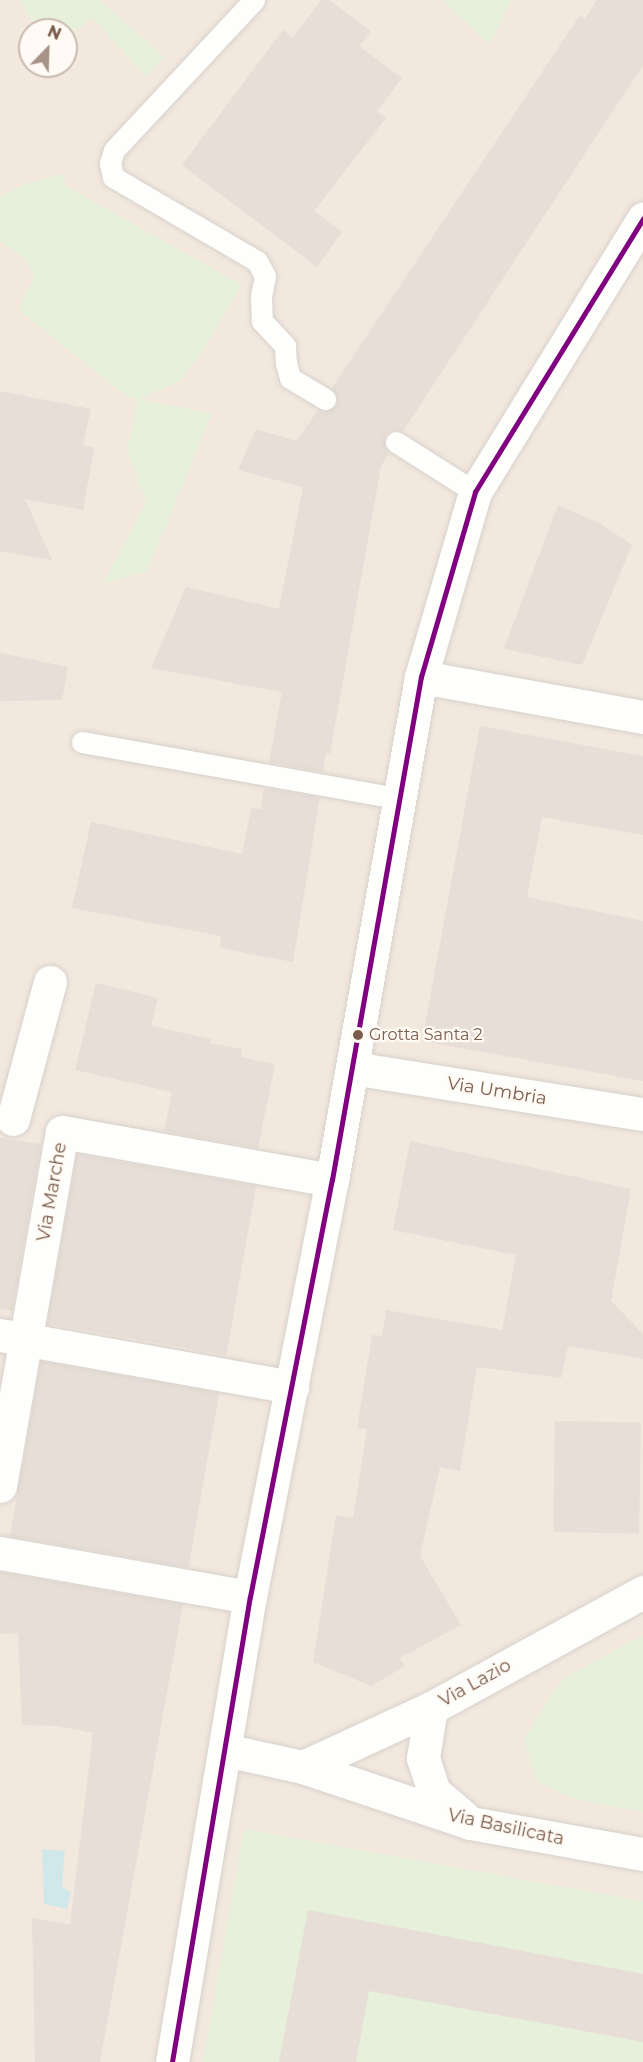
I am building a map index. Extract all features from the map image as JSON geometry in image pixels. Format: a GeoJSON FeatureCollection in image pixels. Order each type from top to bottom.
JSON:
{"type":"FeatureCollection","features":[{"type":"Feature","properties":{"kind":"street"},"geometry":{"type":"LineString","coordinates":[[172,2062],[250,1597],[332,1180],[421,677],[475,492],[643,219]]}},
{"type":"Feature","properties":{"kind":"street"},"geometry":{"type":"LineString","coordinates":[[421,677],[643,717]]}},
{"type":"Feature","properties":{"kind":"street"},"geometry":{"type":"LineString","coordinates":[[50,981],[6,1117],[62,1132]]}},
{"type":"Feature","properties":{"kind":"street","name":"Via Umbria"},"geometry":{"type":"LineString","coordinates":[[352,1068],[643,1114]]}},
{"type":"Feature","properties":{"kind":"street","name":"Via Marche"},"geometry":{"type":"LineString","coordinates":[[0,1486],[13,1337],[62,1132],[332,1180]]}},
{"type":"Feature","properties":{"kind":"street"},"geometry":{"type":"LineString","coordinates":[[13,1337],[292,1387]]}},
{"type":"Feature","properties":{"kind":"street"},"geometry":{"type":"LineString","coordinates":[[0,1553],[250,1597]]}},
{"type":"Feature","properties":{"kind":"street","name":"Via Lazio"},"geometry":{"type":"LineString","coordinates":[[303,1767],[431,1708],[643,1592]]}},
{"type":"Feature","properties":{"kind":"street"},"geometry":{"type":"LineString","coordinates":[[431,1708],[423,1758],[434,1792],[470,1823]]}},
{"type":"Feature","properties":{"kind":"street","name":"Via Basilicata"},"geometry":{"type":"LineString","coordinates":[[225,1750],[303,1767],[470,1823],[643,1854]]}},
{"type":"Feature","properties":{"kind":"lane"},"geometry":{"type":"LineString","coordinates":[[254,0],[114,150],[110,163],[113,177],[256,261],[265,276],[261,296],[262,321],[285,346],[290,378],[325,399]]}},
{"type":"Feature","properties":{"kind":"lane"},"geometry":{"type":"LineString","coordinates":[[396,442],[475,492]]}},
{"type":"Feature","properties":{"kind":"lane"},"geometry":{"type":"LineString","coordinates":[[82,742],[401,799]]}},
{"type":"Feature","properties":{"kind":"shaded area"},"geometry":{"type":"Polygon","coordinates":[[[0,0],[643,0],[643,2062],[0,2062],[0,0]]]}},
{"type":"Feature","properties":{"kind":"green space"},"geometry":{"type":"Polygon","coordinates":[[[20,0],[100,0],[164,57],[147,77],[92,18],[78,28],[78,18],[30,18],[20,0]]]}},
{"type":"Feature","properties":{"kind":"green space"},"geometry":{"type":"Polygon","coordinates":[[[441,0],[511,0],[490,44],[441,0]]]}},
{"type":"Feature","properties":{"kind":"green space"},"geometry":{"type":"Polygon","coordinates":[[[66,173],[64,185],[242,285],[203,350],[180,381],[139,399],[212,413],[147,571],[103,584],[146,503],[127,449],[138,400],[126,396],[19,310],[34,277],[26,260],[0,241],[0,197],[22,185],[66,173]]]}},
{"type":"Feature","properties":{"kind":"green space"},"geometry":{"type":"Polygon","coordinates":[[[643,1635],[643,1812],[574,1799],[536,1781],[524,1739],[549,1698],[563,1679],[643,1635]]]}},
{"type":"Feature","properties":{"kind":"green space"},"geometry":{"type":"Polygon","coordinates":[[[244,1829],[643,1901],[643,2062],[203,2062],[244,1829]]]}},
{"type":"Feature","properties":{"kind":"water"},"geometry":{"type":"Polygon","coordinates":[[[42,1849],[65,1851],[62,1886],[71,1893],[67,1909],[44,1904],[42,1849]]]}},
{"type":"Feature","properties":{"kind":"building"},"geometry":{"type":"Polygon","coordinates":[[[321,0],[329,0],[371,31],[359,46],[402,78],[377,111],[386,118],[314,211],[342,232],[317,267],[182,165],[283,30],[293,38],[321,0]]]}},
{"type":"Feature","properties":{"kind":"building"},"geometry":{"type":"Polygon","coordinates":[[[597,0],[643,0],[643,65],[403,431],[391,430],[385,436],[385,447],[389,453],[381,466],[330,754],[326,753],[323,772],[269,762],[282,692],[151,668],[186,587],[279,609],[303,487],[238,470],[256,429],[297,441],[318,410],[325,412],[336,406],[338,399],[332,388],[580,15],[585,19],[597,0]]]}},
{"type":"Feature","properties":{"kind":"building"},"geometry":{"type":"Polygon","coordinates":[[[0,391],[91,409],[83,445],[94,448],[83,510],[25,499],[52,560],[0,551],[0,391]]]}},
{"type":"Feature","properties":{"kind":"building"},"geometry":{"type":"Polygon","coordinates":[[[558,505],[601,524],[632,545],[582,665],[504,649],[558,505]]]}},
{"type":"Feature","properties":{"kind":"building"},"geometry":{"type":"Polygon","coordinates":[[[0,653],[68,667],[62,700],[0,701],[0,653]]]}},
{"type":"Feature","properties":{"kind":"building"},"geometry":{"type":"Polygon","coordinates":[[[480,726],[643,756],[643,835],[542,817],[527,897],[643,921],[643,1081],[422,1041],[480,726]]]}},
{"type":"Feature","properties":{"kind":"building"},"geometry":{"type":"Polygon","coordinates":[[[264,788],[320,797],[293,962],[220,948],[221,936],[72,908],[91,822],[242,854],[251,808],[261,809],[264,788]]]}},
{"type":"Feature","properties":{"kind":"building"},"geometry":{"type":"Polygon","coordinates":[[[96,983],[158,998],[151,1026],[211,1039],[210,1043],[242,1049],[241,1057],[275,1064],[258,1148],[164,1131],[172,1092],[75,1070],[96,983]]]}},
{"type":"Feature","properties":{"kind":"building"},"geometry":{"type":"Polygon","coordinates":[[[0,1138],[41,1144],[12,1311],[0,1309],[0,1138]]]}},
{"type":"Feature","properties":{"kind":"building"},"geometry":{"type":"Polygon","coordinates":[[[410,1141],[631,1189],[611,1301],[643,1334],[643,1359],[568,1346],[561,1378],[477,1367],[460,1471],[440,1467],[420,1556],[461,1625],[400,1658],[405,1666],[371,1686],[313,1662],[336,1515],[353,1518],[367,1429],[357,1428],[372,1335],[382,1336],[386,1310],[502,1330],[516,1255],[393,1230],[410,1141]]]}},
{"type":"Feature","properties":{"kind":"building"},"geometry":{"type":"Polygon","coordinates":[[[77,1154],[256,1186],[226,1355],[47,1323],[77,1154]]]}},
{"type":"Feature","properties":{"kind":"building"},"geometry":{"type":"Polygon","coordinates":[[[41,1361],[219,1392],[188,1568],[10,1536],[41,1361]]]}},
{"type":"Feature","properties":{"kind":"building"},"geometry":{"type":"Polygon","coordinates":[[[555,1421],[641,1423],[639,1533],[553,1532],[555,1421]]]}},
{"type":"Feature","properties":{"kind":"building"},"geometry":{"type":"Polygon","coordinates":[[[0,1572],[183,1604],[100,2062],[35,2062],[32,1918],[70,1925],[93,1733],[57,1726],[22,1725],[18,1633],[0,1634],[0,1572]]]}},
{"type":"Feature","properties":{"kind":"building"},"geometry":{"type":"Polygon","coordinates":[[[308,1910],[643,1974],[643,2042],[369,1991],[356,2062],[279,2062],[308,1910]]]}},
{"type":"Feature","properties":{"kind":"transit line"},"geometry":{"type":"LineString","coordinates":[[172,2062],[250,1597],[332,1180],[421,677],[475,492],[643,219]]}},
{"type":"Feature","properties":{"kind":"place","name":"Grotta Santa 2"},"geometry":{"type":"Point","coordinates":[358,1035]}}]}
